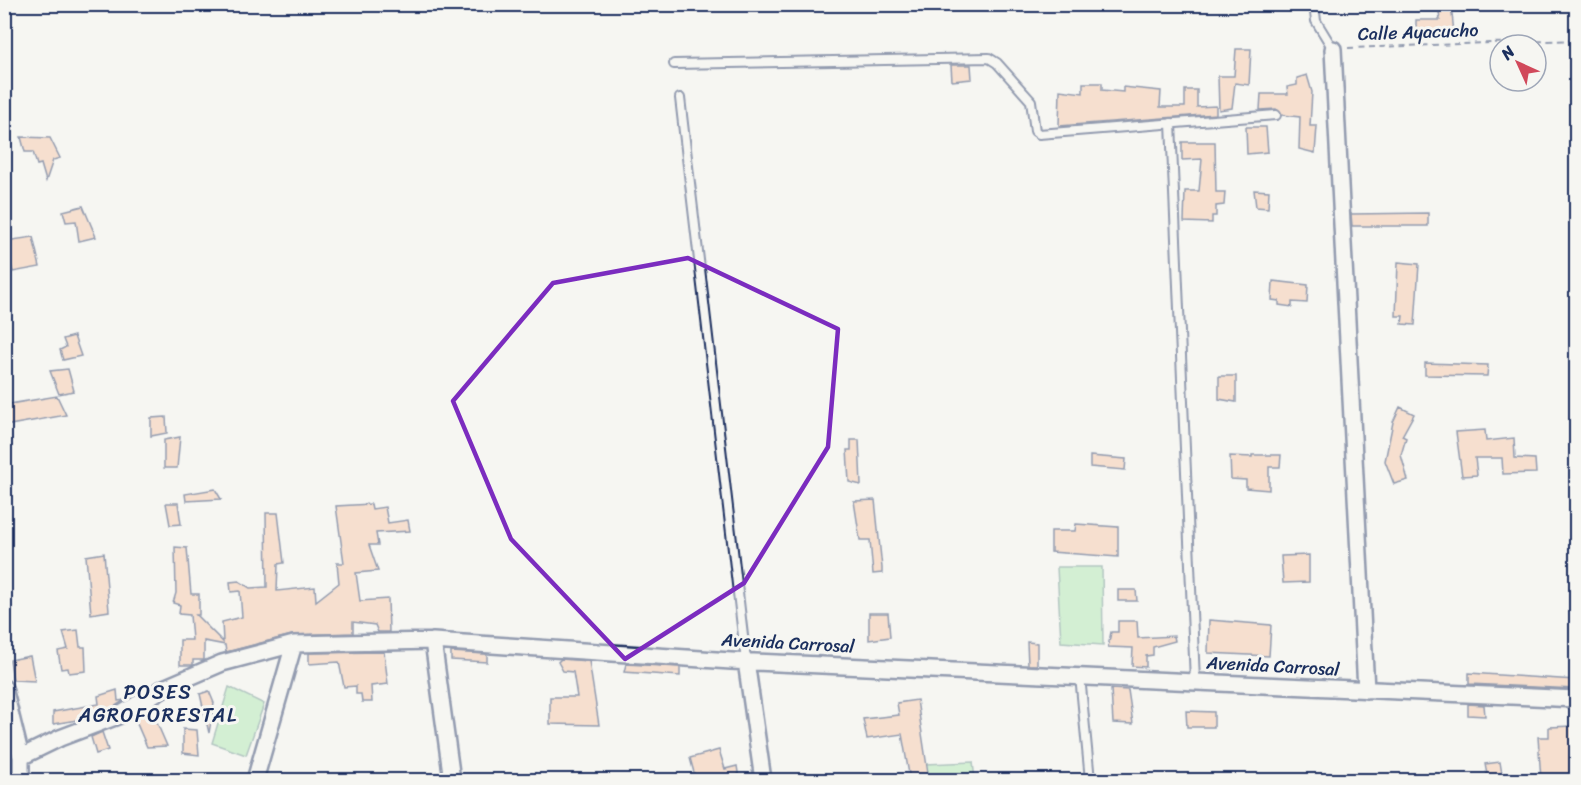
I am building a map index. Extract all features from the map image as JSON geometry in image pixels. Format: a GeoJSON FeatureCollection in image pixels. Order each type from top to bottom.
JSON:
{"type":"FeatureCollection","features":[{"type":"Feature","properties":{"kind":"street"},"geometry":{"type":"LineString","coordinates":[[1333,49],[1366,690]]}},
{"type":"Feature","properties":{"kind":"street"},"geometry":{"type":"LineString","coordinates":[[433,641],[452,780]]}},
{"type":"Feature","properties":{"kind":"street","name":"Avenida Carrosal"},"geometry":{"type":"LineString","coordinates":[[21,758],[60,738],[118,716],[164,688],[222,663],[294,644],[433,641],[746,661],[1576,699]]}},
{"type":"Feature","properties":{"kind":"street"},"geometry":{"type":"LineString","coordinates":[[255,780],[294,644]]}},
{"type":"Feature","properties":{"kind":"street"},"geometry":{"type":"LineString","coordinates":[[746,661],[763,780]]}},
{"type":"Feature","properties":{"kind":"street"},"geometry":{"type":"LineString","coordinates":[[4,688],[21,758],[21,780]]}},
{"type":"Feature","properties":{"kind":"lane"},"geometry":{"type":"LineString","coordinates":[[1314,4],[1316,21],[1333,49]]}},
{"type":"Feature","properties":{"kind":"lane"},"geometry":{"type":"LineString","coordinates":[[674,64],[989,58],[997,63],[1031,101],[1035,131],[1040,134],[1276,115]]}},
{"type":"Feature","properties":{"kind":"lane"},"geometry":{"type":"LineString","coordinates":[[680,99],[746,661]]}},
{"type":"Feature","properties":{"kind":"lane"},"geometry":{"type":"LineString","coordinates":[[1171,123],[1195,681]]}},
{"type":"Feature","properties":{"kind":"lane"},"geometry":{"type":"LineString","coordinates":[[1080,675],[1090,780]]}},
{"type":"Feature","properties":{"kind":"path","name":"Calle Ayacucho"},"geometry":{"type":"LineString","coordinates":[[1333,49],[1576,40]]}},
{"type":"Feature","properties":{"kind":"highlighted area"},"geometry":{"type":"Polygon","coordinates":[[[688,258],[838,329],[828,447],[744,583],[625,659],[511,539],[453,401],[553,283],[688,258]]]}},
{"type":"Feature","properties":{"kind":"green space"},"geometry":{"type":"Polygon","coordinates":[[[1057,567],[1102,567],[1103,645],[1061,642],[1057,567]]]}},
{"type":"Feature","properties":{"kind":"green space"},"geometry":{"type":"Polygon","coordinates":[[[229,687],[264,704],[246,755],[212,743],[229,687]]]}},
{"type":"Feature","properties":{"kind":"green space"},"geometry":{"type":"Polygon","coordinates":[[[973,762],[975,780],[929,780],[926,764],[973,762]]]}},
{"type":"Feature","properties":{"kind":"building"},"geometry":{"type":"Polygon","coordinates":[[[1438,4],[1451,4],[1454,33],[1416,33],[1416,20],[1440,20],[1438,4]]]}},
{"type":"Feature","properties":{"kind":"building"},"geometry":{"type":"Polygon","coordinates":[[[1236,49],[1251,49],[1249,85],[1235,83],[1232,108],[1219,110],[1218,76],[1234,76],[1236,49]]]}},
{"type":"Feature","properties":{"kind":"building"},"geometry":{"type":"Polygon","coordinates":[[[951,65],[971,65],[972,79],[952,81],[951,65]]]}},
{"type":"Feature","properties":{"kind":"building"},"geometry":{"type":"Polygon","coordinates":[[[1307,75],[1312,92],[1310,126],[1317,126],[1315,153],[1299,149],[1300,117],[1282,115],[1276,109],[1260,110],[1261,94],[1288,94],[1287,87],[1297,85],[1297,78],[1307,75]]]}},
{"type":"Feature","properties":{"kind":"building"},"geometry":{"type":"Polygon","coordinates":[[[1083,83],[1102,83],[1102,90],[1123,92],[1123,87],[1161,91],[1160,107],[1185,107],[1185,90],[1197,90],[1197,107],[1216,106],[1216,114],[1059,126],[1060,90],[1083,93],[1083,83]]]}},
{"type":"Feature","properties":{"kind":"building"},"geometry":{"type":"Polygon","coordinates":[[[1246,127],[1266,127],[1268,152],[1247,154],[1246,127]]]}},
{"type":"Feature","properties":{"kind":"building"},"geometry":{"type":"Polygon","coordinates":[[[21,137],[50,138],[60,158],[53,160],[46,181],[41,164],[37,165],[33,152],[25,152],[21,137]]]}},
{"type":"Feature","properties":{"kind":"building"},"geometry":{"type":"Polygon","coordinates":[[[1182,142],[1215,142],[1216,192],[1225,192],[1224,205],[1216,206],[1216,216],[1212,216],[1212,223],[1184,222],[1185,191],[1199,191],[1202,159],[1182,160],[1182,142]]]}},
{"type":"Feature","properties":{"kind":"building"},"geometry":{"type":"Polygon","coordinates":[[[1254,190],[1269,191],[1268,208],[1256,207],[1254,190]]]}},
{"type":"Feature","properties":{"kind":"building"},"geometry":{"type":"Polygon","coordinates":[[[83,206],[96,237],[79,241],[76,221],[66,222],[63,211],[83,206]]]}},
{"type":"Feature","properties":{"kind":"building"},"geometry":{"type":"Polygon","coordinates":[[[1428,213],[1428,226],[1352,226],[1351,214],[1428,213]]]}},
{"type":"Feature","properties":{"kind":"building"},"geometry":{"type":"Polygon","coordinates":[[[33,237],[40,267],[13,272],[5,241],[33,237]]]}},
{"type":"Feature","properties":{"kind":"building"},"geometry":{"type":"Polygon","coordinates":[[[1398,262],[1419,264],[1415,325],[1402,324],[1403,316],[1396,316],[1398,262]]]}},
{"type":"Feature","properties":{"kind":"building"},"geometry":{"type":"Polygon","coordinates":[[[1273,281],[1308,285],[1307,303],[1292,302],[1292,307],[1279,305],[1279,301],[1272,300],[1273,281]]]}},
{"type":"Feature","properties":{"kind":"building"},"geometry":{"type":"Polygon","coordinates":[[[74,336],[81,356],[63,360],[60,350],[66,347],[63,339],[74,336]]]}},
{"type":"Feature","properties":{"kind":"building"},"geometry":{"type":"Polygon","coordinates":[[[1425,363],[1488,365],[1487,376],[1425,375],[1425,363]]]}},
{"type":"Feature","properties":{"kind":"building"},"geometry":{"type":"Polygon","coordinates":[[[68,369],[74,391],[59,394],[50,371],[68,369]]]}},
{"type":"Feature","properties":{"kind":"building"},"geometry":{"type":"Polygon","coordinates":[[[1219,376],[1236,376],[1236,402],[1219,399],[1219,376]]]}},
{"type":"Feature","properties":{"kind":"building"},"geometry":{"type":"Polygon","coordinates":[[[57,396],[66,415],[4,426],[4,405],[57,396]]]}},
{"type":"Feature","properties":{"kind":"building"},"geometry":{"type":"Polygon","coordinates":[[[1400,407],[1414,414],[1402,436],[1406,438],[1401,455],[1408,480],[1394,484],[1385,461],[1393,422],[1400,407]]]}},
{"type":"Feature","properties":{"kind":"building"},"geometry":{"type":"Polygon","coordinates":[[[166,417],[167,433],[151,436],[151,418],[166,417]]]}},
{"type":"Feature","properties":{"kind":"building"},"geometry":{"type":"Polygon","coordinates":[[[1485,430],[1486,441],[1514,438],[1515,458],[1535,459],[1536,473],[1503,474],[1502,458],[1475,458],[1477,475],[1462,476],[1456,432],[1485,430]]]}},
{"type":"Feature","properties":{"kind":"building"},"geometry":{"type":"Polygon","coordinates":[[[180,437],[177,468],[164,468],[164,440],[180,437]]]}},
{"type":"Feature","properties":{"kind":"building"},"geometry":{"type":"Polygon","coordinates":[[[851,440],[859,440],[861,485],[849,482],[847,450],[851,450],[851,440]]]}},
{"type":"Feature","properties":{"kind":"building"},"geometry":{"type":"Polygon","coordinates":[[[1252,455],[1281,455],[1280,467],[1269,467],[1269,490],[1246,488],[1246,480],[1231,479],[1230,456],[1252,457],[1252,455]]]}},
{"type":"Feature","properties":{"kind":"building"},"geometry":{"type":"Polygon","coordinates":[[[1090,456],[1126,459],[1125,470],[1090,467],[1090,456]]]}},
{"type":"Feature","properties":{"kind":"building"},"geometry":{"type":"Polygon","coordinates":[[[215,489],[221,499],[186,501],[185,494],[215,489]]]}},
{"type":"Feature","properties":{"kind":"building"},"geometry":{"type":"Polygon","coordinates":[[[875,500],[882,573],[873,574],[870,540],[860,540],[854,501],[875,500]]]}},
{"type":"Feature","properties":{"kind":"building"},"geometry":{"type":"Polygon","coordinates":[[[166,503],[178,503],[181,524],[170,525],[166,503]]]}},
{"type":"Feature","properties":{"kind":"building"},"geometry":{"type":"Polygon","coordinates":[[[371,504],[372,509],[385,507],[388,523],[408,520],[410,531],[376,533],[378,545],[369,545],[378,571],[356,573],[360,601],[388,599],[389,632],[378,632],[375,625],[353,622],[353,633],[292,635],[226,652],[225,645],[204,641],[204,660],[193,660],[193,665],[180,665],[180,640],[192,640],[190,615],[179,614],[180,605],[173,603],[176,593],[175,547],[187,548],[191,594],[199,594],[199,615],[196,615],[223,642],[222,622],[242,617],[240,591],[231,592],[230,582],[239,581],[250,588],[267,587],[266,513],[278,513],[284,563],[278,564],[277,591],[315,587],[316,601],[339,583],[337,563],[344,563],[336,506],[371,504]]]}},
{"type":"Feature","properties":{"kind":"building"},"geometry":{"type":"Polygon","coordinates":[[[1076,524],[1118,527],[1118,557],[1051,552],[1051,531],[1075,531],[1076,524]]]}},
{"type":"Feature","properties":{"kind":"building"},"geometry":{"type":"Polygon","coordinates":[[[104,553],[109,611],[91,614],[86,556],[104,553]]]}},
{"type":"Feature","properties":{"kind":"building"},"geometry":{"type":"Polygon","coordinates":[[[1309,555],[1309,582],[1283,583],[1281,556],[1309,555]]]}},
{"type":"Feature","properties":{"kind":"building"},"geometry":{"type":"Polygon","coordinates":[[[1118,590],[1136,590],[1137,601],[1118,601],[1118,590]]]}},
{"type":"Feature","properties":{"kind":"building"},"geometry":{"type":"Polygon","coordinates":[[[869,613],[888,613],[890,637],[869,640],[869,613]]]}},
{"type":"Feature","properties":{"kind":"building"},"geometry":{"type":"Polygon","coordinates":[[[1209,620],[1271,625],[1269,656],[1208,653],[1209,620]]]}},
{"type":"Feature","properties":{"kind":"building"},"geometry":{"type":"Polygon","coordinates":[[[1118,621],[1137,621],[1138,638],[1174,636],[1175,641],[1153,647],[1153,655],[1146,656],[1146,667],[1132,666],[1133,648],[1108,647],[1111,632],[1118,632],[1118,621]]]}},
{"type":"Feature","properties":{"kind":"building"},"geometry":{"type":"Polygon","coordinates":[[[78,630],[80,647],[85,647],[86,671],[69,673],[68,668],[61,669],[58,651],[68,649],[63,632],[78,630]]]}},
{"type":"Feature","properties":{"kind":"building"},"geometry":{"type":"Polygon","coordinates":[[[1027,642],[1037,643],[1037,665],[1028,665],[1027,642]]]}},
{"type":"Feature","properties":{"kind":"building"},"geometry":{"type":"Polygon","coordinates":[[[384,652],[388,684],[371,686],[372,702],[362,702],[361,694],[356,694],[356,686],[344,687],[339,662],[309,664],[309,653],[384,652]]]}},
{"type":"Feature","properties":{"kind":"building"},"geometry":{"type":"Polygon","coordinates":[[[451,652],[487,654],[487,662],[451,660],[451,652]]]}},
{"type":"Feature","properties":{"kind":"building"},"geometry":{"type":"Polygon","coordinates":[[[30,656],[35,681],[13,680],[10,660],[30,656]]]}},
{"type":"Feature","properties":{"kind":"building"},"geometry":{"type":"Polygon","coordinates":[[[561,659],[589,661],[599,725],[550,724],[550,697],[577,697],[573,672],[563,671],[558,662],[561,659]]]}},
{"type":"Feature","properties":{"kind":"building"},"geometry":{"type":"Polygon","coordinates":[[[626,664],[680,667],[680,676],[624,672],[626,664]]]}},
{"type":"Feature","properties":{"kind":"building"},"geometry":{"type":"Polygon","coordinates":[[[1469,673],[1576,680],[1576,689],[1469,684],[1469,673]]]}},
{"type":"Feature","properties":{"kind":"building"},"geometry":{"type":"Polygon","coordinates":[[[1111,689],[1128,690],[1133,724],[1113,723],[1111,689]]]}},
{"type":"Feature","properties":{"kind":"building"},"geometry":{"type":"Polygon","coordinates":[[[117,690],[118,701],[125,700],[114,707],[83,719],[53,724],[53,712],[99,704],[98,696],[117,690]]]}},
{"type":"Feature","properties":{"kind":"building"},"geometry":{"type":"Polygon","coordinates":[[[209,691],[214,703],[209,733],[200,694],[209,691]]]}},
{"type":"Feature","properties":{"kind":"building"},"geometry":{"type":"Polygon","coordinates":[[[917,700],[929,780],[910,780],[902,734],[867,739],[863,719],[899,715],[897,703],[917,700]]]}},
{"type":"Feature","properties":{"kind":"building"},"geometry":{"type":"Polygon","coordinates":[[[1468,704],[1484,705],[1485,716],[1468,715],[1468,704]]]}},
{"type":"Feature","properties":{"kind":"building"},"geometry":{"type":"Polygon","coordinates":[[[151,709],[167,746],[147,747],[134,717],[151,709]]]}},
{"type":"Feature","properties":{"kind":"building"},"geometry":{"type":"Polygon","coordinates":[[[1186,711],[1214,712],[1214,727],[1187,727],[1186,711]]]}},
{"type":"Feature","properties":{"kind":"building"},"geometry":{"type":"Polygon","coordinates":[[[1573,726],[1576,777],[1567,778],[1567,780],[1541,779],[1538,737],[1549,737],[1549,727],[1573,726]]]}},
{"type":"Feature","properties":{"kind":"building"},"geometry":{"type":"Polygon","coordinates":[[[183,729],[197,730],[199,755],[183,753],[183,729]]]}},
{"type":"Feature","properties":{"kind":"building"},"geometry":{"type":"Polygon","coordinates":[[[102,732],[108,750],[96,754],[91,737],[102,732]]]}},
{"type":"Feature","properties":{"kind":"building"},"geometry":{"type":"Polygon","coordinates":[[[719,750],[725,769],[737,766],[739,779],[696,780],[690,758],[719,750]]]}},
{"type":"Feature","properties":{"kind":"building"},"geometry":{"type":"Polygon","coordinates":[[[1500,762],[1503,780],[1488,780],[1485,764],[1500,762]]]}},
{"type":"Feature","properties":{"kind":"district","name":"POSES AGROFORESTAL"},"geometry":{"type":"Point","coordinates":[158,704]}}]}
